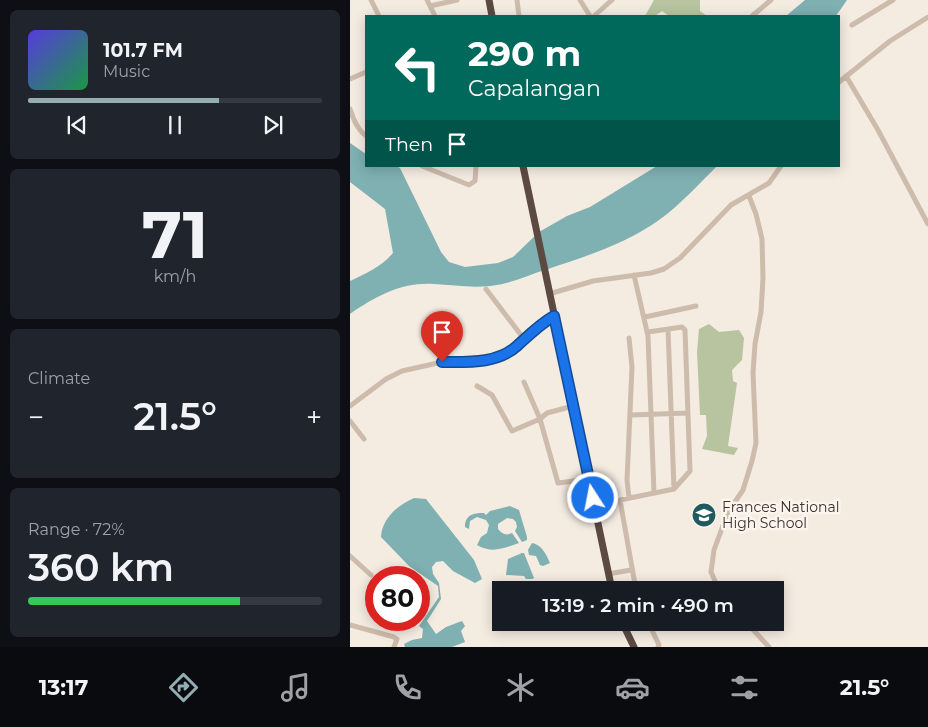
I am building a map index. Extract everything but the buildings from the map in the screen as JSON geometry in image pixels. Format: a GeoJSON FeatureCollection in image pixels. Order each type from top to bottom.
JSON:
{"type":"FeatureCollection","features":[{"type":"Feature","properties":{"kind":"highway"},"geometry":{"type":"LineString","coordinates":[[489,0],[492,15]]}},
{"type":"Feature","properties":{"kind":"highway"},"geometry":{"type":"LineString","coordinates":[[525,168],[546,281],[610,581]]}},
{"type":"Feature","properties":{"kind":"highway"},"geometry":{"type":"LineString","coordinates":[[626,631],[634,647]]}},
{"type":"Feature","properties":{"kind":"street"},"geometry":{"type":"LineString","coordinates":[[371,0],[378,15]]}},
{"type":"Feature","properties":{"kind":"street"},"geometry":{"type":"LineString","coordinates":[[427,0],[434,15]]}},
{"type":"Feature","properties":{"kind":"street"},"geometry":{"type":"LineString","coordinates":[[430,6],[457,0]]}},
{"type":"Feature","properties":{"kind":"street"},"geometry":{"type":"LineString","coordinates":[[517,0],[520,15]]}},
{"type":"Feature","properties":{"kind":"street"},"geometry":{"type":"LineString","coordinates":[[580,0],[589,15]]}},
{"type":"Feature","properties":{"kind":"street"},"geometry":{"type":"LineString","coordinates":[[595,15],[612,0]]}},
{"type":"Feature","properties":{"kind":"street"},"geometry":{"type":"LineString","coordinates":[[753,15],[771,0]]}},
{"type":"Feature","properties":{"kind":"street"},"geometry":{"type":"LineString","coordinates":[[852,24],[893,0]]}},
{"type":"Feature","properties":{"kind":"street"},"geometry":{"type":"LineString","coordinates":[[840,81],[890,41],[928,17]]}},
{"type":"Feature","properties":{"kind":"street"},"geometry":{"type":"LineString","coordinates":[[350,79],[365,72]]}},
{"type":"Feature","properties":{"kind":"street"},"geometry":{"type":"LineString","coordinates":[[846,76],[878,130],[928,224]]}},
{"type":"Feature","properties":{"kind":"street"},"geometry":{"type":"LineString","coordinates":[[350,109],[353,118],[365,135]]}},
{"type":"Feature","properties":{"kind":"street"},"geometry":{"type":"LineString","coordinates":[[424,167],[469,185],[475,181],[476,167]]}},
{"type":"Feature","properties":{"kind":"street"},"geometry":{"type":"LineString","coordinates":[[549,294],[600,280],[651,273],[664,269],[680,258],[730,205],[769,183],[780,167]]}},
{"type":"Feature","properties":{"kind":"street"},"geometry":{"type":"LineString","coordinates":[[715,581],[711,572],[714,550],[728,512],[743,490],[756,443],[754,363],[755,344],[761,312],[763,278],[762,239],[749,196]]}},
{"type":"Feature","properties":{"kind":"street"},"geometry":{"type":"LineString","coordinates":[[634,275],[648,332],[654,493]]}},
{"type":"Feature","properties":{"kind":"street"},"geometry":{"type":"LineString","coordinates":[[486,289],[524,338]]}},
{"type":"Feature","properties":{"kind":"street"},"geometry":{"type":"LineString","coordinates":[[644,317],[696,306]]}},
{"type":"Feature","properties":{"kind":"street"},"geometry":{"type":"LineString","coordinates":[[350,406],[386,379],[402,371],[442,362],[484,361],[501,356],[517,346],[524,338],[554,316]]}},
{"type":"Feature","properties":{"kind":"street"},"geometry":{"type":"LineString","coordinates":[[634,581],[620,500],[674,489],[690,471],[684,330],[682,327],[648,332]]}},
{"type":"Feature","properties":{"kind":"street"},"geometry":{"type":"LineString","coordinates":[[668,329],[674,489]]}},
{"type":"Feature","properties":{"kind":"street"},"geometry":{"type":"LineString","coordinates":[[628,338],[632,367],[627,480],[629,498]]}},
{"type":"Feature","properties":{"kind":"street"},"geometry":{"type":"LineString","coordinates":[[524,382],[540,419],[558,483],[589,479]]}},
{"type":"Feature","properties":{"kind":"street"},"geometry":{"type":"LineString","coordinates":[[477,386],[492,395],[512,432],[540,419],[547,413],[573,406]]}},
{"type":"Feature","properties":{"kind":"street"},"geometry":{"type":"LineString","coordinates":[[631,415],[688,413]]}},
{"type":"Feature","properties":{"kind":"street"},"geometry":{"type":"LineString","coordinates":[[350,421],[364,439]]}},
{"type":"Feature","properties":{"kind":"street"},"geometry":{"type":"LineString","coordinates":[[350,556],[365,570]]}},
{"type":"Feature","properties":{"kind":"street"},"geometry":{"type":"LineString","coordinates":[[608,574],[631,570]]}},
{"type":"Feature","properties":{"kind":"street"},"geometry":{"type":"LineString","coordinates":[[350,625],[394,636],[397,639],[394,647]]}},
{"type":"Feature","properties":{"kind":"street"},"geometry":{"type":"LineString","coordinates":[[652,631],[659,645],[658,647]]}},
{"type":"Feature","properties":{"kind":"street"},"geometry":{"type":"LineString","coordinates":[[754,631],[769,647]]}},
{"type":"Feature","properties":{"kind":"green space"},"geometry":{"type":"Polygon","coordinates":[[[654,0],[700,0],[700,11],[706,15],[668,15],[662,11],[656,15],[646,15],[654,0]]]}},
{"type":"Feature","properties":{"kind":"green space"},"geometry":{"type":"Polygon","coordinates":[[[709,324],[719,332],[739,330],[744,338],[742,360],[732,370],[733,381],[737,383],[728,446],[738,448],[734,455],[702,449],[707,436],[706,415],[700,415],[697,352],[699,329],[709,324]]]}},
{"type":"Feature","properties":{"kind":"water"},"geometry":{"type":"Polygon","coordinates":[[[805,0],[847,0],[837,15],[787,15],[805,0]]]}},
{"type":"Feature","properties":{"kind":"water"},"geometry":{"type":"Polygon","coordinates":[[[350,143],[365,153],[365,167],[400,168],[441,252],[449,262],[465,267],[498,263],[513,257],[539,232],[567,216],[590,207],[655,167],[716,167],[682,201],[659,220],[633,236],[605,249],[498,285],[475,287],[434,284],[411,285],[380,296],[350,314],[350,281],[379,266],[393,253],[385,209],[350,182],[350,143]]]}},
{"type":"Feature","properties":{"kind":"water"},"geometry":{"type":"Polygon","coordinates":[[[414,498],[426,499],[474,560],[482,579],[475,583],[453,571],[443,561],[436,562],[432,567],[433,574],[439,583],[441,599],[430,616],[430,610],[439,597],[438,586],[430,580],[430,566],[409,566],[381,537],[384,524],[402,504],[414,498]]]}},
{"type":"Feature","properties":{"kind":"water"},"geometry":{"type":"Polygon","coordinates":[[[510,506],[519,510],[527,540],[522,542],[515,531],[517,527],[516,522],[513,519],[507,518],[498,524],[498,529],[504,534],[512,533],[519,543],[493,550],[477,545],[481,537],[487,533],[489,525],[486,520],[477,517],[470,521],[469,529],[465,527],[468,517],[484,513],[486,515],[490,511],[510,506]]]}},
{"type":"Feature","properties":{"kind":"water"},"geometry":{"type":"Polygon","coordinates":[[[532,543],[541,548],[550,563],[543,566],[540,565],[536,556],[529,555],[528,550],[532,543]]]}},
{"type":"Feature","properties":{"kind":"water"},"geometry":{"type":"Polygon","coordinates":[[[524,553],[534,578],[532,579],[526,579],[524,576],[506,575],[508,559],[524,553]]]}},
{"type":"Feature","properties":{"kind":"water"},"geometry":{"type":"Polygon","coordinates":[[[462,621],[465,626],[461,631],[465,642],[452,647],[405,647],[404,644],[422,638],[423,631],[430,631],[430,625],[436,634],[446,627],[462,621]]]}},
{"type":"Feature","properties":{"kind":"place","name":"Frances National High School"},"geometry":{"type":"Point","coordinates":[704,515]}},
{"type":"Feature","properties":{"kind":"route"},"geometry":{"type":"LineString","coordinates":[[442,362],[484,361],[501,356],[517,346],[524,338],[554,316],[593,498]]}}]}
